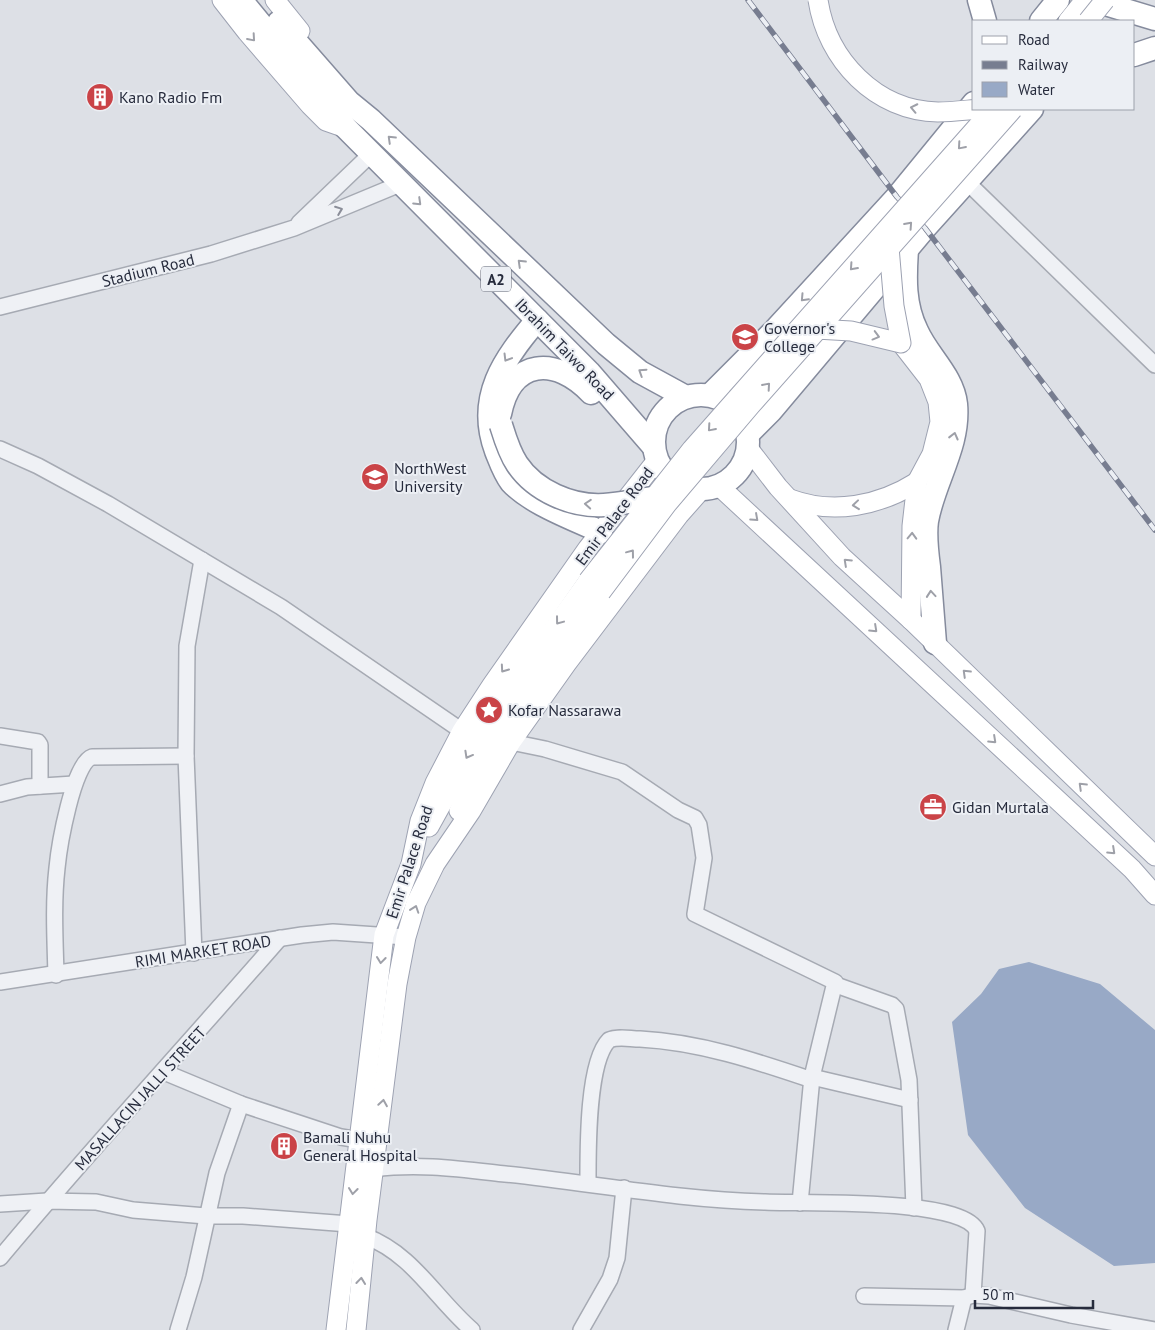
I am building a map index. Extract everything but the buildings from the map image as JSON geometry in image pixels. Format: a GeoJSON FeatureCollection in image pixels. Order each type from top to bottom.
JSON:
{"type":"FeatureCollection","features":[{"type":"Feature","properties":{"kind":"highway"},"geometry":{"type":"LineString","coordinates":[[979,0],[985,20]]}},
{"type":"Feature","properties":{"kind":"highway"},"geometry":{"type":"LineString","coordinates":[[1042,20],[1058,0]]}},
{"type":"Feature","properties":{"kind":"highway"},"geometry":{"type":"LineString","coordinates":[[1092,0],[1155,19]]}},
{"type":"Feature","properties":{"kind":"highway","name":"A2"},"geometry":{"type":"LineString","coordinates":[[249,2],[344,115]]}},
{"type":"Feature","properties":{"kind":"highway"},"geometry":{"type":"LineString","coordinates":[[1135,56],[1155,48]]}},
{"type":"Feature","properties":{"kind":"highway"},"geometry":{"type":"LineString","coordinates":[[711,394],[775,330],[897,197],[972,110]]}},
{"type":"Feature","properties":{"kind":"highway"},"geometry":{"type":"LineString","coordinates":[[711,488],[738,471],[748,441],[898,248],[968,184],[1031,110]]}},
{"type":"Feature","properties":{"kind":"highway","name":"Ibrahim Taiwo Road"},"geometry":{"type":"LineString","coordinates":[[344,115],[371,120],[606,344],[640,372],[684,396]]}},
{"type":"Feature","properties":{"kind":"highway","name":"Ibrahim Taiwo Road"},"geometry":{"type":"LineString","coordinates":[[344,115],[371,154],[611,394],[638,426],[655,453]]}},
{"type":"Feature","properties":{"kind":"highway"},"geometry":{"type":"LineString","coordinates":[[898,248],[909,313],[917,332],[951,384],[956,401],[957,421],[955,436],[933,495],[927,523],[935,643]]}},
{"type":"Feature","properties":{"kind":"highway"},"geometry":{"type":"LineString","coordinates":[[537,320],[512,349],[496,379],[491,396],[490,419],[493,443],[501,464],[511,481],[527,494],[548,506],[602,532]]}},
{"type":"Feature","properties":{"kind":"highway"},"geometry":{"type":"LineString","coordinates":[[638,426],[616,416],[604,407],[569,373],[550,367],[523,372],[512,383],[504,397],[501,424],[517,465],[534,481],[555,496],[574,503],[596,505],[654,498]]}},
{"type":"Feature","properties":{"kind":"highway"},"geometry":{"type":"LineString","coordinates":[[655,453],[655,430],[660,416],[671,404],[684,396],[711,394],[728,402],[742,416],[748,441]]}},
{"type":"Feature","properties":{"kind":"highway","name":"A2"},"geometry":{"type":"LineString","coordinates":[[655,453],[668,476],[684,486],[711,488]]}},
{"type":"Feature","properties":{"kind":"main road","name":"Ibrahim Taiwo Road"},"geometry":{"type":"LineString","coordinates":[[222,0],[247,32],[326,121],[344,115]]}},
{"type":"Feature","properties":{"kind":"main road","name":"Ibrahim Taiwo Road"},"geometry":{"type":"LineString","coordinates":[[275,0],[348,86],[371,120]]}},
{"type":"Feature","properties":{"kind":"main road"},"geometry":{"type":"LineString","coordinates":[[818,0],[823,23],[840,58],[873,92],[894,103],[916,109],[938,112],[972,110]]}},
{"type":"Feature","properties":{"kind":"main road"},"geometry":{"type":"LineString","coordinates":[[1069,20],[1085,0]]}},
{"type":"Feature","properties":{"kind":"main road"},"geometry":{"type":"LineString","coordinates":[[1090,20],[1114,8]]}},
{"type":"Feature","properties":{"kind":"main road"},"geometry":{"type":"LineString","coordinates":[[435,864],[476,774],[595,586],[654,498],[692,449],[992,110]]}},
{"type":"Feature","properties":{"kind":"main road"},"geometry":{"type":"LineString","coordinates":[[411,864],[449,789],[487,722],[595,586],[816,330],[898,248],[1012,110]]}},
{"type":"Feature","properties":{"kind":"main road"},"geometry":{"type":"LineString","coordinates":[[898,248],[894,306],[901,343],[929,379],[938,402],[940,422],[937,441],[918,482],[912,526],[911,620]]}},
{"type":"Feature","properties":{"kind":"main road"},"geometry":{"type":"LineString","coordinates":[[816,330],[851,330],[901,343]]}},
{"type":"Feature","properties":{"kind":"main road"},"geometry":{"type":"LineString","coordinates":[[748,441],[790,499],[842,557],[911,620],[1155,856]]}},
{"type":"Feature","properties":{"kind":"main road","name":"Emir Palace Road"},"geometry":{"type":"LineString","coordinates":[[336,1330],[384,935],[411,864],[420,821],[435,784],[462,732],[655,453]]}},
{"type":"Feature","properties":{"kind":"main road"},"geometry":{"type":"LineString","coordinates":[[790,499],[804,504],[818,505],[869,504],[895,496],[918,482]]}},
{"type":"Feature","properties":{"kind":"main road"},"geometry":{"type":"LineString","coordinates":[[711,488],[1110,849],[1155,895]]}},
{"type":"Feature","properties":{"kind":"main road","name":"Emir Palace Road"},"geometry":{"type":"LineString","coordinates":[[356,1330],[365,1236],[397,984],[406,937],[416,903],[435,864],[471,811],[511,742],[567,663],[679,515],[711,488]]}},
{"type":"Feature","properties":{"kind":"street","name":"Stadium Road"},"geometry":{"type":"LineString","coordinates":[[294,228],[371,154]]}},
{"type":"Feature","properties":{"kind":"street","name":"Stadium Road"},"geometry":{"type":"LineString","coordinates":[[0,308],[183,262],[294,228],[400,184]]}},
{"type":"Feature","properties":{"kind":"street"},"geometry":{"type":"LineString","coordinates":[[968,184],[1155,365]]}},
{"type":"Feature","properties":{"kind":"street"},"geometry":{"type":"LineString","coordinates":[[0,449],[38,466],[281,607],[462,732]]}},
{"type":"Feature","properties":{"kind":"street"},"geometry":{"type":"LineString","coordinates":[[194,953],[186,756],[188,646],[202,560]]}},
{"type":"Feature","properties":{"kind":"street"},"geometry":{"type":"LineString","coordinates":[[0,736],[38,742],[40,745],[40,786]]}},
{"type":"Feature","properties":{"kind":"street"},"geometry":{"type":"LineString","coordinates":[[511,742],[545,749],[622,772],[678,810],[695,818],[699,825],[704,858],[695,914],[833,980],[836,985],[894,1007],[910,1100],[914,1208]]}},
{"type":"Feature","properties":{"kind":"street"},"geometry":{"type":"LineString","coordinates":[[56,975],[57,867],[74,784],[84,763],[92,757],[186,756]]}},
{"type":"Feature","properties":{"kind":"street"},"geometry":{"type":"LineString","coordinates":[[0,794],[27,787],[74,784]]}},
{"type":"Feature","properties":{"kind":"street","name":"RIMI MARKET ROAD"},"geometry":{"type":"LineString","coordinates":[[0,982],[56,975],[280,938],[333,932],[406,937]]}},
{"type":"Feature","properties":{"kind":"street","name":"MASALLACIN JALLI STREET"},"geometry":{"type":"LineString","coordinates":[[0,1258],[47,1201],[164,1072],[280,938]]}},
{"type":"Feature","properties":{"kind":"street"},"geometry":{"type":"LineString","coordinates":[[800,1203],[812,1078],[836,985]]}},
{"type":"Feature","properties":{"kind":"street"},"geometry":{"type":"LineString","coordinates":[[588,1183],[590,1105],[602,1051],[609,1040],[648,1039],[698,1046],[812,1078],[910,1100]]}},
{"type":"Feature","properties":{"kind":"street"},"geometry":{"type":"LineString","coordinates":[[164,1072],[241,1104],[341,1137],[359,1140]]}},
{"type":"Feature","properties":{"kind":"street"},"geometry":{"type":"LineString","coordinates":[[178,1330],[194,1276],[217,1173],[241,1104]]}},
{"type":"Feature","properties":{"kind":"street"},"geometry":{"type":"LineString","coordinates":[[374,1169],[405,1165],[432,1166],[588,1183],[713,1200],[800,1203],[847,1202],[914,1208],[962,1218],[975,1226],[977,1231],[968,1297],[956,1330]]}},
{"type":"Feature","properties":{"kind":"street"},"geometry":{"type":"LineString","coordinates":[[581,1330],[610,1279],[616,1258],[624,1188]]}},
{"type":"Feature","properties":{"kind":"street"},"geometry":{"type":"LineString","coordinates":[[0,1204],[47,1201],[96,1202],[132,1210],[349,1224]]}},
{"type":"Feature","properties":{"kind":"street"},"geometry":{"type":"LineString","coordinates":[[365,1236],[386,1246],[415,1267],[472,1330]]}},
{"type":"Feature","properties":{"kind":"street"},"geometry":{"type":"LineString","coordinates":[[864,1296],[968,1297],[1155,1330]]}},
{"type":"Feature","properties":{"kind":"water"},"geometry":{"type":"Polygon","coordinates":[[[1029,962],[1100,984],[1155,1030],[1155,1263],[1114,1266],[1025,1208],[968,1135],[952,1022],[981,994],[999,969],[1029,962]]]}},
{"type":"Feature","properties":{"kind":"railway"},"geometry":{"type":"LineString","coordinates":[[748,0],[897,197],[925,228],[1155,530]]}},
{"type":"Feature","properties":{"kind":"place","name":"Kano Radio Fm"},"geometry":{"type":"Point","coordinates":[100,97]}},
{"type":"Feature","properties":{"kind":"place","name":"Governor's College"},"geometry":{"type":"Point","coordinates":[745,337]}},
{"type":"Feature","properties":{"kind":"place","name":"NorthWest University"},"geometry":{"type":"Point","coordinates":[375,477]}},
{"type":"Feature","properties":{"kind":"place","name":"Kofar Nassarawa"},"geometry":{"type":"Point","coordinates":[489,710]}},
{"type":"Feature","properties":{"kind":"place","name":"Gidan Murtala"},"geometry":{"type":"Point","coordinates":[933,807]}},
{"type":"Feature","properties":{"kind":"place","name":"Bamali Nuhu General Hospital"},"geometry":{"type":"Point","coordinates":[284,1146]}}]}
